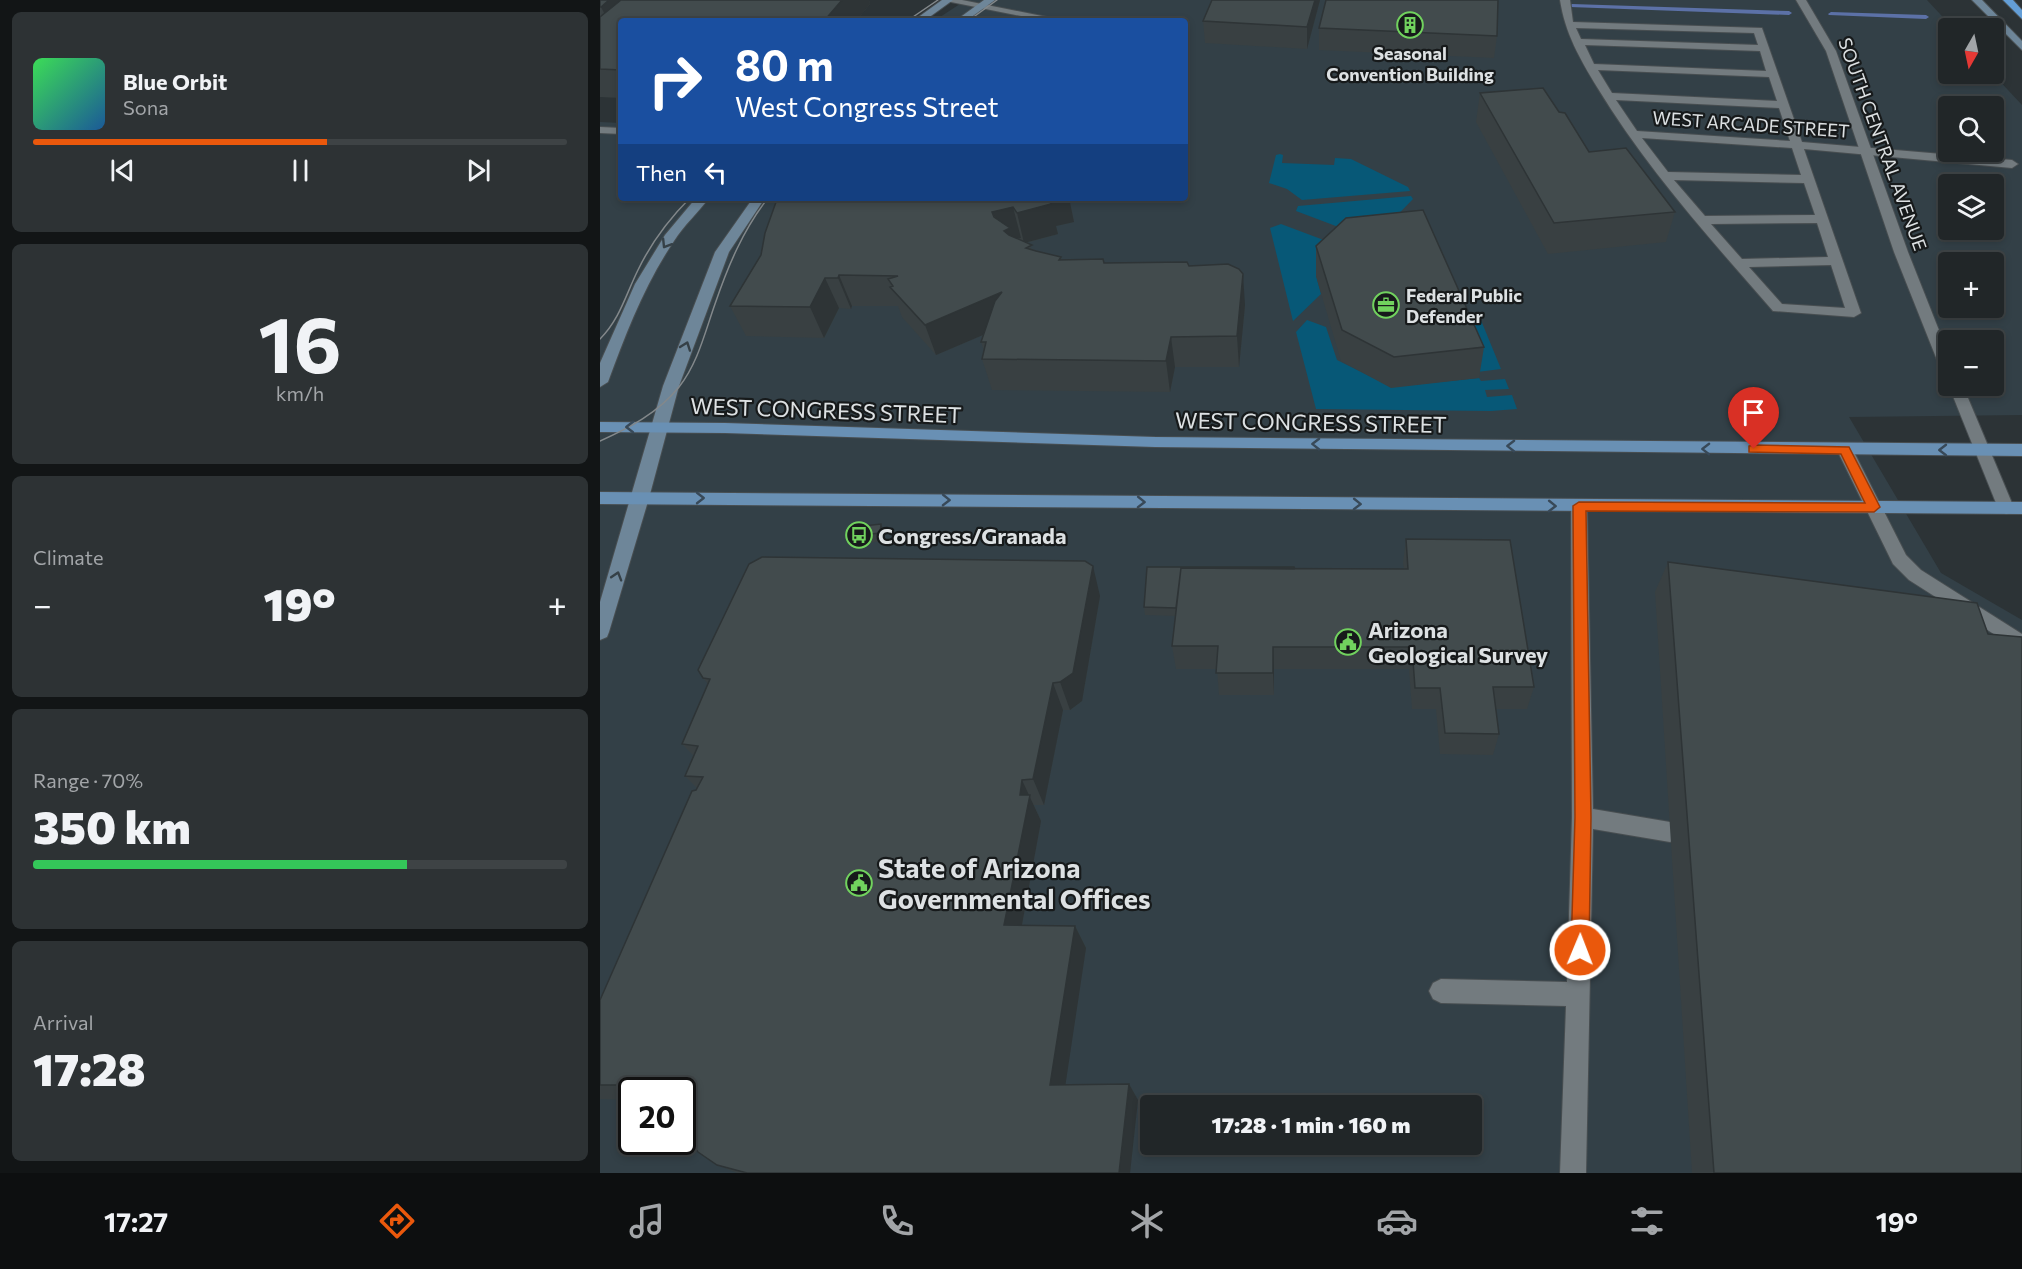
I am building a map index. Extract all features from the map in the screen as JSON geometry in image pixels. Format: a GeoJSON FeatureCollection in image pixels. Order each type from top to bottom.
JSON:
{"type":"FeatureCollection","features":[{"type":"Feature","properties":{"kind":"highway"},"geometry":{"type":"LineString","coordinates":[[2008,0],[2022,16]]}},
{"type":"Feature","properties":{"kind":"main road","name":"WEST CONGRESS STREET"},"geometry":{"type":"LineString","coordinates":[[600,427],[1040,440],[1845,450],[2022,450]]}},
{"type":"Feature","properties":{"kind":"main road"},"geometry":{"type":"LineString","coordinates":[[600,498],[2014,508]]}},
{"type":"Feature","properties":{"kind":"street"},"geometry":{"type":"LineString","coordinates":[[922,18],[947,0],[985,3],[1049,18]]}},
{"type":"Feature","properties":{"kind":"street"},"geometry":{"type":"LineString","coordinates":[[1565,0],[1569,25],[1590,67],[1608,96],[1665,176],[1778,308],[1854,313],[1758,30],[1569,25]]}},
{"type":"Feature","properties":{"kind":"street","name":"SOUTH CENTRAL AVENUE"},"geometry":{"type":"LineString","coordinates":[[1802,0],[1831,51],[1913,283],[1938,345]]}},
{"type":"Feature","properties":{"kind":"street"},"geometry":{"type":"LineString","coordinates":[[1977,0],[2022,47]]}},
{"type":"Feature","properties":{"kind":"street"},"geometry":{"type":"LineString","coordinates":[[964,18],[985,3]]}},
{"type":"Feature","properties":{"kind":"street"},"geometry":{"type":"LineString","coordinates":[[1577,42],[1764,48]]}},
{"type":"Feature","properties":{"kind":"street"},"geometry":{"type":"LineString","coordinates":[[1590,67],[1773,74]]}},
{"type":"Feature","properties":{"kind":"street"},"geometry":{"type":"LineString","coordinates":[[1608,96],[1784,105]]}},
{"type":"Feature","properties":{"kind":"street"},"geometry":{"type":"LineString","coordinates":[[600,130],[618,131]]}},
{"type":"Feature","properties":{"kind":"street","name":"WEST ARCADE STREET"},"geometry":{"type":"LineString","coordinates":[[1635,134],[1798,144],[2012,164]]}},
{"type":"Feature","properties":{"kind":"street"},"geometry":{"type":"LineString","coordinates":[[1665,176],[1809,179]]}},
{"type":"Feature","properties":{"kind":"street"},"geometry":{"type":"LineString","coordinates":[[600,382],[625,320],[650,271],[672,234],[700,201]]}},
{"type":"Feature","properties":{"kind":"street"},"geometry":{"type":"LineString","coordinates":[[600,632],[641,498],[666,401],[722,252],[757,201]]}},
{"type":"Feature","properties":{"kind":"street"},"geometry":{"type":"LineString","coordinates":[[1701,220],[1822,219]]}},
{"type":"Feature","properties":{"kind":"street"},"geometry":{"type":"LineString","coordinates":[[1738,263],[1836,261]]}},
{"type":"Feature","properties":{"kind":"street"},"geometry":{"type":"LineString","coordinates":[[1959,396],[1982,450],[2014,508]]}},
{"type":"Feature","properties":{"kind":"street"},"geometry":{"type":"LineString","coordinates":[[1845,450],[1899,559],[1915,575],[2022,644]]}},
{"type":"Feature","properties":{"kind":"street"},"geometry":{"type":"LineString","coordinates":[[1573,1173],[1583,817],[1579,506]]}},
{"type":"Feature","properties":{"kind":"street"},"geometry":{"type":"LineString","coordinates":[[1583,817],[1670,832]]}},
{"type":"Feature","properties":{"kind":"street"},"geometry":{"type":"LineString","coordinates":[[1441,991],[1579,994]]}},
{"type":"Feature","properties":{"kind":"shaded area"},"geometry":{"type":"Polygon","coordinates":[[[966,0],[1927,0],[1944,18],[1938,18],[1938,84],[2002,84],[2022,105],[2022,415],[1849,417],[1941,573],[2022,620],[2022,1173],[600,1173],[600,122],[618,123],[618,201],[1188,201],[1188,18],[939,18],[966,0]]]}},
{"type":"Feature","properties":{"kind":"shaded area"},"geometry":{"type":"Polygon","coordinates":[[[1276,155],[1283,155],[1282,163],[1334,165],[1335,158],[1351,159],[1408,187],[1410,191],[1302,200],[1287,189],[1269,183],[1276,155]]]}},
{"type":"Feature","properties":{"kind":"shaded area"},"geometry":{"type":"Polygon","coordinates":[[[1411,196],[1413,199],[1373,240],[1296,211],[1298,206],[1411,196]]]}},
{"type":"Feature","properties":{"kind":"shaded area"},"geometry":{"type":"Polygon","coordinates":[[[1281,224],[1345,248],[1316,276],[1321,294],[1293,321],[1270,228],[1281,224]]]}},
{"type":"Feature","properties":{"kind":"shaded area"},"geometry":{"type":"Polygon","coordinates":[[[1478,313],[1501,369],[1477,372],[1453,317],[1478,313]]]}},
{"type":"Feature","properties":{"kind":"shaded area"},"geometry":{"type":"Polygon","coordinates":[[[1307,320],[1326,327],[1337,360],[1391,387],[1479,378],[1481,381],[1505,379],[1509,389],[1485,390],[1487,397],[1512,395],[1517,409],[1491,411],[1316,409],[1296,332],[1307,320]]]}},
{"type":"Feature","properties":{"kind":"building"},"geometry":{"type":"Polygon","coordinates":[[[600,0],[609,0],[600,7],[600,0]]]}},
{"type":"Feature","properties":{"kind":"building"},"geometry":{"type":"Polygon","coordinates":[[[621,0],[842,0],[827,18],[618,18],[618,70],[600,69],[600,17],[621,0]]]}},
{"type":"Feature","properties":{"kind":"building"},"geometry":{"type":"Polygon","coordinates":[[[1212,0],[1315,0],[1307,27],[1203,21],[1212,0]]]}},
{"type":"Feature","properties":{"kind":"building"},"geometry":{"type":"Polygon","coordinates":[[[1326,0],[1498,0],[1497,36],[1319,28],[1326,0]]]}},
{"type":"Feature","properties":{"kind":"building"},"geometry":{"type":"Polygon","coordinates":[[[1543,88],[1559,112],[1565,113],[1589,152],[1626,148],[1675,212],[1554,223],[1480,93],[1543,88]]]}},
{"type":"Feature","properties":{"kind":"building"},"geometry":{"type":"Polygon","coordinates":[[[1050,201],[1051,204],[1017,213],[1013,207],[992,212],[994,217],[1010,228],[1004,231],[1032,245],[1026,248],[1061,257],[1059,260],[1103,259],[1104,263],[1187,262],[1189,266],[1228,264],[1239,269],[1243,274],[1237,336],[1171,337],[1166,361],[982,359],[986,342],[981,342],[995,301],[1002,292],[925,325],[890,287],[893,286],[888,279],[898,276],[839,275],[838,278],[825,278],[810,307],[730,306],[761,255],[765,233],[776,202],[1050,201]]]}},
{"type":"Feature","properties":{"kind":"building","name":"Federal Public Defender"},"geometry":{"type":"Polygon","coordinates":[[[1423,210],[1484,347],[1394,357],[1342,330],[1316,246],[1346,218],[1423,210]]]}},
{"type":"Feature","properties":{"kind":"building"},"geometry":{"type":"Polygon","coordinates":[[[881,524],[880,533],[852,536],[854,527],[881,524]]]}},
{"type":"Feature","properties":{"kind":"building","name":"Arizona Geological Survey"},"geometry":{"type":"Polygon","coordinates":[[[1406,539],[1510,540],[1534,687],[1493,687],[1499,734],[1445,733],[1440,688],[1415,688],[1412,647],[1273,647],[1273,673],[1216,673],[1218,646],[1172,646],[1181,568],[1408,569],[1406,539]]]}},
{"type":"Feature","properties":{"kind":"building","name":"State of Arizona Governmental Offices"},"geometry":{"type":"Polygon","coordinates":[[[762,557],[1085,561],[1093,566],[1073,673],[1060,682],[1053,683],[1033,779],[1022,780],[1020,795],[1030,795],[1004,925],[1075,926],[1050,1085],[1129,1084],[1119,1173],[747,1173],[717,1165],[696,1150],[696,1077],[618,1077],[618,1085],[600,1085],[600,1000],[692,791],[696,790],[703,777],[685,776],[698,746],[682,744],[710,679],[703,678],[698,670],[749,564],[762,557]]]}},
{"type":"Feature","properties":{"kind":"building"},"geometry":{"type":"Polygon","coordinates":[[[1668,562],[1977,603],[1988,634],[2022,637],[2022,1173],[1714,1173],[1668,562]]]}},
{"type":"Feature","properties":{"kind":"building"},"geometry":{"type":"Polygon","coordinates":[[[1147,567],[1294,567],[1294,569],[1181,568],[1176,608],[1144,607],[1147,567]]]}},
{"type":"Feature","properties":{"kind":"waterway"},"geometry":{"type":"LineString","coordinates":[[1572,6],[1789,13]]}},
{"type":"Feature","properties":{"kind":"waterway"},"geometry":{"type":"LineString","coordinates":[[1831,14],[1926,17]]}},
{"type":"Feature","properties":{"kind":"tram line"},"geometry":{"type":"LineString","coordinates":[[911,18],[938,0]]}},
{"type":"Feature","properties":{"kind":"tram line"},"geometry":{"type":"LineString","coordinates":[[972,18],[997,0]]}},
{"type":"Feature","properties":{"kind":"tram line"},"geometry":{"type":"LineString","coordinates":[[600,339],[618,315],[638,270],[655,241],[687,201]]}},
{"type":"Feature","properties":{"kind":"tram line"},"geometry":{"type":"LineString","coordinates":[[600,441],[632,425],[662,405],[686,378],[700,347],[731,262],[751,223],[766,201]]}},
{"type":"Feature","properties":{"kind":"place","name":"Seasonal Convention Building"},"geometry":{"type":"Point","coordinates":[1410,25]}},
{"type":"Feature","properties":{"kind":"place","name":"Federal Public Defender"},"geometry":{"type":"Point","coordinates":[1386,305]}},
{"type":"Feature","properties":{"kind":"place","name":"Congress/Granada"},"geometry":{"type":"Point","coordinates":[859,535]}},
{"type":"Feature","properties":{"kind":"place","name":"Arizona Geological Survey"},"geometry":{"type":"Point","coordinates":[1348,642]}},
{"type":"Feature","properties":{"kind":"place","name":"State of Arizona Governmental Offices"},"geometry":{"type":"Point","coordinates":[859,883]}},
{"type":"Feature","properties":{"kind":"route"},"geometry":{"type":"LineString","coordinates":[[1580,950],[1583,817],[1579,506],[1874,507],[1845,450],[1754,449]]}}]}
